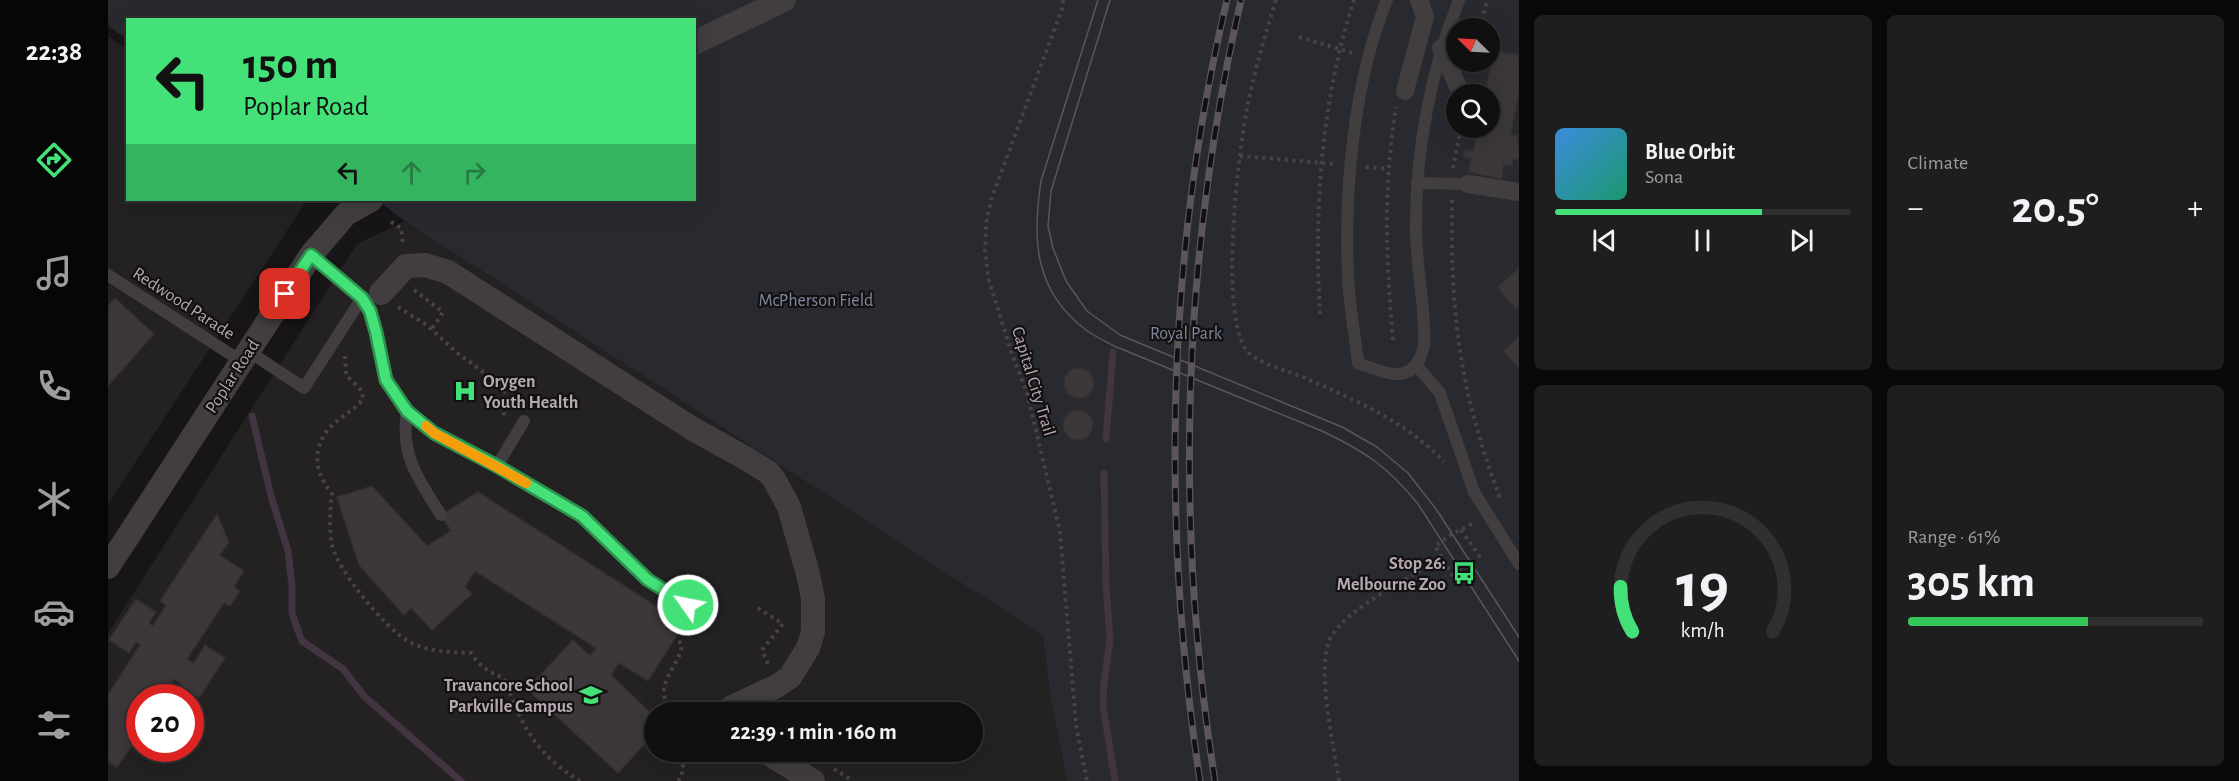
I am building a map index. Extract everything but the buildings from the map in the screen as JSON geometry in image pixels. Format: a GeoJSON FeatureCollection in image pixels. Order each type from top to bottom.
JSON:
{"type":"FeatureCollection","features":[{"type":"Feature","properties":{"kind":"street"},"geometry":{"type":"LineString","coordinates":[[696,42],[784,0]]}},
{"type":"Feature","properties":{"kind":"street"},"geometry":{"type":"LineString","coordinates":[[1401,96],[1425,17],[1419,0]]}},
{"type":"Feature","properties":{"kind":"street"},"geometry":{"type":"LineString","coordinates":[[1441,48],[1457,84]]}},
{"type":"Feature","properties":{"kind":"street"},"geometry":{"type":"LineString","coordinates":[[1460,184],[1519,192]]}},
{"type":"Feature","properties":{"kind":"street","name":"Poplar Road"},"geometry":{"type":"LineString","coordinates":[[108,567],[311,255],[346,214],[369,201]]}},
{"type":"Feature","properties":{"kind":"street"},"geometry":{"type":"LineString","coordinates":[[371,295],[406,266],[425,265],[448,272],[693,429],[768,472],[789,507],[808,574],[813,599],[813,632],[808,648],[790,677],[777,686],[743,702]]}},
{"type":"Feature","properties":{"kind":"street"},"geometry":{"type":"LineString","coordinates":[[782,762],[813,781]]}},
{"type":"Feature","properties":{"kind":"lane"},"geometry":{"type":"LineString","coordinates":[[1387,0],[1369,57],[1356,118],[1348,217],[1348,277],[1358,363],[1398,374],[1411,371],[1417,366],[1424,341],[1416,234],[1418,183],[1424,126],[1441,48],[1459,0]]}},
{"type":"Feature","properties":{"kind":"lane"},"geometry":{"type":"LineString","coordinates":[[1418,183],[1460,184]]}},
{"type":"Feature","properties":{"kind":"lane"},"geometry":{"type":"LineString","coordinates":[[311,255],[371,295],[370,311],[386,380],[407,411],[434,433],[497,466],[582,516],[648,580],[688,605]]}},
{"type":"Feature","properties":{"kind":"lane","name":"Redwood Parade"},"geometry":{"type":"LineString","coordinates":[[108,275],[244,356],[304,388],[371,295]]}},
{"type":"Feature","properties":{"kind":"lane"},"geometry":{"type":"LineString","coordinates":[[1417,366],[1440,393],[1474,492],[1519,564]]}},
{"type":"Feature","properties":{"kind":"lane"},"geometry":{"type":"LineString","coordinates":[[407,411],[404,431],[408,454],[416,475],[441,515]]}},
{"type":"Feature","properties":{"kind":"lane"},"geometry":{"type":"LineString","coordinates":[[497,466],[520,426]]}},
{"type":"Feature","properties":{"kind":"path","name":"Capital City Trail"},"geometry":{"type":"LineString","coordinates":[[1063,0],[1062,9],[991,200],[986,224],[985,252],[989,281],[997,310],[1027,393],[1060,531],[1076,726],[1087,781]]}},
{"type":"Feature","properties":{"kind":"path"},"geometry":{"type":"LineString","coordinates":[[1276,0],[1255,72],[1240,156],[1232,284],[1237,330],[1245,350],[1269,365],[1302,377],[1389,418],[1421,439],[1448,466]]}},
{"type":"Feature","properties":{"kind":"path"},"geometry":{"type":"LineString","coordinates":[[1320,314],[1317,214],[1322,163],[1331,93],[1354,0]]}},
{"type":"Feature","properties":{"kind":"path"},"geometry":{"type":"LineString","coordinates":[[1482,18],[1487,0]]}},
{"type":"Feature","properties":{"kind":"path"},"geometry":{"type":"LineString","coordinates":[[1299,37],[1369,57]]}},
{"type":"Feature","properties":{"kind":"path"},"geometry":{"type":"LineString","coordinates":[[1393,340],[1386,246],[1388,169],[1401,96]]}},
{"type":"Feature","properties":{"kind":"path"},"geometry":{"type":"LineString","coordinates":[[1454,162],[1459,138]]}},
{"type":"Feature","properties":{"kind":"path"},"geometry":{"type":"LineString","coordinates":[[1240,156],[1388,169]]}},
{"type":"Feature","properties":{"kind":"path"},"geometry":{"type":"LineString","coordinates":[[1460,184],[1453,269],[1464,374],[1489,469],[1504,508]]}},
{"type":"Feature","properties":{"kind":"path"},"geometry":{"type":"LineString","coordinates":[[371,295],[428,326],[456,352],[498,383],[504,392],[502,406],[504,417],[520,426]]}},
{"type":"Feature","properties":{"kind":"path"},"geometry":{"type":"LineString","coordinates":[[349,346],[345,355],[346,375],[362,391],[363,399],[355,410],[325,433],[316,459],[324,484],[332,494],[330,510],[332,546],[345,573],[370,607],[408,641],[436,652],[471,654],[479,665],[490,673],[504,678],[527,731],[546,755],[580,781]]}},
{"type":"Feature","properties":{"kind":"path"},"geometry":{"type":"LineString","coordinates":[[1453,576],[1435,546],[1483,519]]}},
{"type":"Feature","properties":{"kind":"path"},"geometry":{"type":"LineString","coordinates":[[1461,530],[1481,558]]}},
{"type":"Feature","properties":{"kind":"path"},"geometry":{"type":"LineString","coordinates":[[1339,781],[1323,665],[1330,637],[1356,612],[1442,557]]}},
{"type":"Feature","properties":{"kind":"path"},"geometry":{"type":"LineString","coordinates":[[667,702],[664,695],[666,684],[682,652],[682,644],[677,640]]}},
{"type":"Feature","properties":{"kind":"path"},"geometry":{"type":"LineString","coordinates":[[678,781],[681,778],[683,762]]}},
{"type":"Feature","properties":{"kind":"shaded area"},"geometry":{"type":"Polygon","coordinates":[[[108,36],[126,48],[126,201],[306,201],[108,504],[108,36]]]}},
{"type":"Feature","properties":{"kind":"shaded area","name":"Orygen Youth Health"},"geometry":{"type":"Polygon","coordinates":[[[405,221],[1043,636],[1050,695],[1067,781],[108,781],[108,633],[357,244],[405,221]]]}},
{"type":"Feature","properties":{"kind":"green space","name":"Royal Park"},"geometry":{"type":"Polygon","coordinates":[[[108,0],[1519,0],[1519,781],[1067,781],[1050,695],[1043,636],[405,221],[378,201],[696,201],[696,18],[126,18],[126,38],[108,26],[108,0]]]}},
{"type":"Feature","properties":{"kind":"waterway"},"geometry":{"type":"LineString","coordinates":[[1106,439],[1113,352]]}},
{"type":"Feature","properties":{"kind":"waterway"},"geometry":{"type":"LineString","coordinates":[[252,416],[271,496],[288,551],[292,614],[302,641],[343,669],[365,697],[461,781]]}},
{"type":"Feature","properties":{"kind":"waterway"},"geometry":{"type":"LineString","coordinates":[[1104,473],[1106,586],[1110,639],[1103,705],[1115,781]]}},
{"type":"Feature","properties":{"kind":"tram line"},"geometry":{"type":"LineString","coordinates":[[1098,0],[1041,181],[1038,202],[1037,223],[1041,263],[1056,298],[1069,315],[1086,330],[1114,346],[1322,431],[1375,461],[1397,480],[1418,504],[1519,661]]}},
{"type":"Feature","properties":{"kind":"tram line"},"geometry":{"type":"LineString","coordinates":[[1110,0],[1051,191],[1048,226],[1053,248],[1066,281],[1087,311],[1120,335],[1342,427],[1377,447],[1408,473],[1436,509],[1519,637]]}},
{"type":"Feature","properties":{"kind":"railway"},"geometry":{"type":"LineString","coordinates":[[1200,781],[1187,684],[1179,586],[1175,488],[1176,389],[1181,291],[1192,193],[1207,96],[1227,0]]}},
{"type":"Feature","properties":{"kind":"railway"},"geometry":{"type":"LineString","coordinates":[[1215,781],[1202,684],[1193,586],[1190,389],[1196,291],[1206,194],[1221,96],[1241,0]]}},
{"type":"Feature","properties":{"kind":"slow traffic"},"geometry":{"type":"LineString","coordinates":[[426,426],[434,433],[526,483]]}},
{"type":"Feature","properties":{"kind":"place","name":"Orygen Youth Health"},"geometry":{"type":"Point","coordinates":[465,391]}},
{"type":"Feature","properties":{"kind":"place","name":"Stop 26: Melbourne Zoo"},"geometry":{"type":"Point","coordinates":[1464,573]}},
{"type":"Feature","properties":{"kind":"place","name":"Travancore School Parkville Campus"},"geometry":{"type":"Point","coordinates":[591,695]}},
{"type":"Feature","properties":{"kind":"route"},"geometry":{"type":"LineString","coordinates":[[285,294],[311,255],[362,298],[370,311],[386,380],[407,411],[434,433],[497,466],[582,516],[648,580],[688,605]]}},
{"type":"Feature","properties":{"kind":"park label","name":"McPherson Field"},"geometry":{"type":"Point","coordinates":[816,300]}}]}
